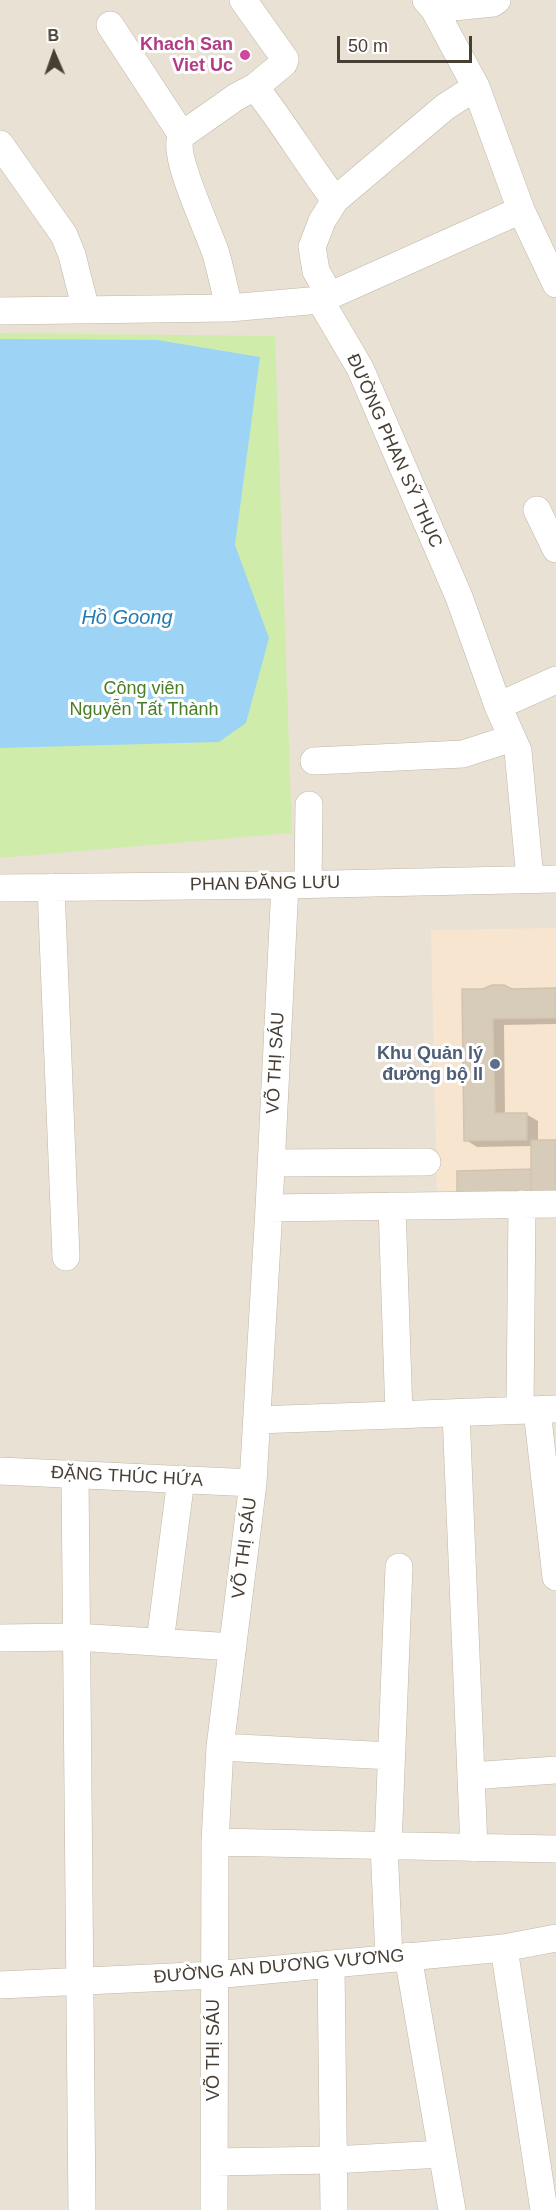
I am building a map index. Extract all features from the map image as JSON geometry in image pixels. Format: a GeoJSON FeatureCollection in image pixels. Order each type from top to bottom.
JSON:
{"type":"FeatureCollection","features":[{"type":"Feature","properties":{"kind":"street"},"geometry":{"type":"LineString","coordinates":[[229,308],[216,255],[183,167],[179,144],[182,135],[236,97],[255,87],[284,63],[285,59],[243,0]]}},
{"type":"Feature","properties":{"kind":"street"},"geometry":{"type":"LineString","coordinates":[[497,0],[493,3],[430,5],[476,87],[521,210],[556,284]]}},
{"type":"Feature","properties":{"kind":"street"},"geometry":{"type":"LineString","coordinates":[[110,25],[182,135]]}},
{"type":"Feature","properties":{"kind":"street"},"geometry":{"type":"LineString","coordinates":[[255,87],[335,200]]}},
{"type":"Feature","properties":{"kind":"street","name":"ĐƯỜNG PHAN SỸ THỤC"},"geometry":{"type":"LineString","coordinates":[[476,87],[445,107],[335,200],[322,221],[312,247],[316,271],[325,298],[360,368],[459,597],[498,706],[518,751],[530,879]]}},
{"type":"Feature","properties":{"kind":"street"},"geometry":{"type":"LineString","coordinates":[[0,144],[64,235],[72,255],[86,310]]}},
{"type":"Feature","properties":{"kind":"street"},"geometry":{"type":"LineString","coordinates":[[0,311],[229,308],[325,298],[521,210]]}},
{"type":"Feature","properties":{"kind":"street"},"geometry":{"type":"LineString","coordinates":[[537,510],[556,549]]}},
{"type":"Feature","properties":{"kind":"street"},"geometry":{"type":"LineString","coordinates":[[498,706],[556,680]]}},
{"type":"Feature","properties":{"kind":"street"},"geometry":{"type":"LineString","coordinates":[[314,761],[463,754],[512,738]]}},
{"type":"Feature","properties":{"kind":"street","name":"VÕ THỊ SÁU"},"geometry":{"type":"LineString","coordinates":[[214,2210],[215,1842],[220,1747],[253,1483],[272,1163],[296,884],[309,805]]}},
{"type":"Feature","properties":{"kind":"street","name":"PHAN ĐĂNG LƯU"},"geometry":{"type":"LineString","coordinates":[[0,888],[556,879]]}},
{"type":"Feature","properties":{"kind":"street"},"geometry":{"type":"LineString","coordinates":[[51,887],[66,1257]]}},
{"type":"Feature","properties":{"kind":"street"},"geometry":{"type":"LineString","coordinates":[[272,1163],[427,1162]]}},
{"type":"Feature","properties":{"kind":"street"},"geometry":{"type":"LineString","coordinates":[[522,1204],[538,1410],[554,1538],[556,1577]]}},
{"type":"Feature","properties":{"kind":"street"},"geometry":{"type":"LineString","coordinates":[[269,1208],[556,1204]]}},
{"type":"Feature","properties":{"kind":"street"},"geometry":{"type":"LineString","coordinates":[[392,1206],[399,1415]]}},
{"type":"Feature","properties":{"kind":"street"},"geometry":{"type":"LineString","coordinates":[[257,1420],[538,1410]]}},
{"type":"Feature","properties":{"kind":"street"},"geometry":{"type":"LineString","coordinates":[[456,1413],[474,1848]]}},
{"type":"Feature","properties":{"kind":"street","name":"ĐẶNG THÚC HỨA"},"geometry":{"type":"LineString","coordinates":[[0,1471],[253,1483]]}},
{"type":"Feature","properties":{"kind":"street"},"geometry":{"type":"LineString","coordinates":[[75,1474],[82,2210]]}},
{"type":"Feature","properties":{"kind":"street"},"geometry":{"type":"LineString","coordinates":[[160,1642],[181,1479]]}},
{"type":"Feature","properties":{"kind":"street"},"geometry":{"type":"LineString","coordinates":[[399,1567],[386,1845],[399,1957],[452,2210]]}},
{"type":"Feature","properties":{"kind":"street"},"geometry":{"type":"LineString","coordinates":[[0,1638],[76,1636],[233,1647]]}},
{"type":"Feature","properties":{"kind":"street"},"geometry":{"type":"LineString","coordinates":[[220,1747],[391,1756]]}},
{"type":"Feature","properties":{"kind":"street"},"geometry":{"type":"LineString","coordinates":[[471,1776],[556,1770]]}},
{"type":"Feature","properties":{"kind":"street"},"geometry":{"type":"LineString","coordinates":[[215,1842],[556,1849]]}},
{"type":"Feature","properties":{"kind":"street","name":"ĐƯỜNG AN DƯƠNG VƯƠNG"},"geometry":{"type":"LineString","coordinates":[[0,1985],[214,1975],[504,1948],[556,1938]]}},
{"type":"Feature","properties":{"kind":"street"},"geometry":{"type":"LineString","coordinates":[[504,1948],[544,2210]]}},
{"type":"Feature","properties":{"kind":"street"},"geometry":{"type":"LineString","coordinates":[[331,1965],[334,2210]]}},
{"type":"Feature","properties":{"kind":"street"},"geometry":{"type":"LineString","coordinates":[[214,2162],[333,2160],[442,2154]]}},
{"type":"Feature","properties":{"kind":"shaded area"},"geometry":{"type":"Polygon","coordinates":[[[0,0],[556,0],[556,2210],[0,2210],[0,0]]]}},
{"type":"Feature","properties":{"kind":"shaded area","name":"Khu Quản lý đường bộ II"},"geometry":{"type":"Polygon","coordinates":[[[556,928],[556,1198],[437,1200],[431,930],[556,928]]]}},
{"type":"Feature","properties":{"kind":"green space","name":"Hồ Goong"},"geometry":{"type":"Polygon","coordinates":[[[0,333],[275,336],[292,833],[0,858],[0,333]]]}},
{"type":"Feature","properties":{"kind":"water","name":"Hồ Goong"},"geometry":{"type":"Polygon","coordinates":[[[0,339],[157,340],[260,357],[235,545],[269,638],[246,723],[219,742],[0,748],[0,339]]]}},
{"type":"Feature","properties":{"kind":"building"},"geometry":{"type":"Polygon","coordinates":[[[492,985],[504,985],[512,989],[556,988],[556,1018],[493,1019],[495,1113],[527,1113],[527,1140],[464,1141],[462,989],[483,989],[492,985]]]}},
{"type":"Feature","properties":{"kind":"building"},"geometry":{"type":"Polygon","coordinates":[[[531,1140],[556,1140],[556,1198],[531,1198],[531,1140]]]}},
{"type":"Feature","properties":{"kind":"building"},"geometry":{"type":"Polygon","coordinates":[[[531,1169],[531,1198],[457,1200],[457,1171],[531,1169]]]}},
{"type":"Feature","properties":{"kind":"place","name":"Khach San Viet Uc"},"geometry":{"type":"Point","coordinates":[245,55]}},
{"type":"Feature","properties":{"kind":"place","name":"Khu Quản lý đường bộ II"},"geometry":{"type":"Point","coordinates":[495,1064]}},
{"type":"Feature","properties":{"kind":"park label","name":"Công viên Nguyễn Tất Thành"},"geometry":{"type":"Point","coordinates":[144,699]}}]}
